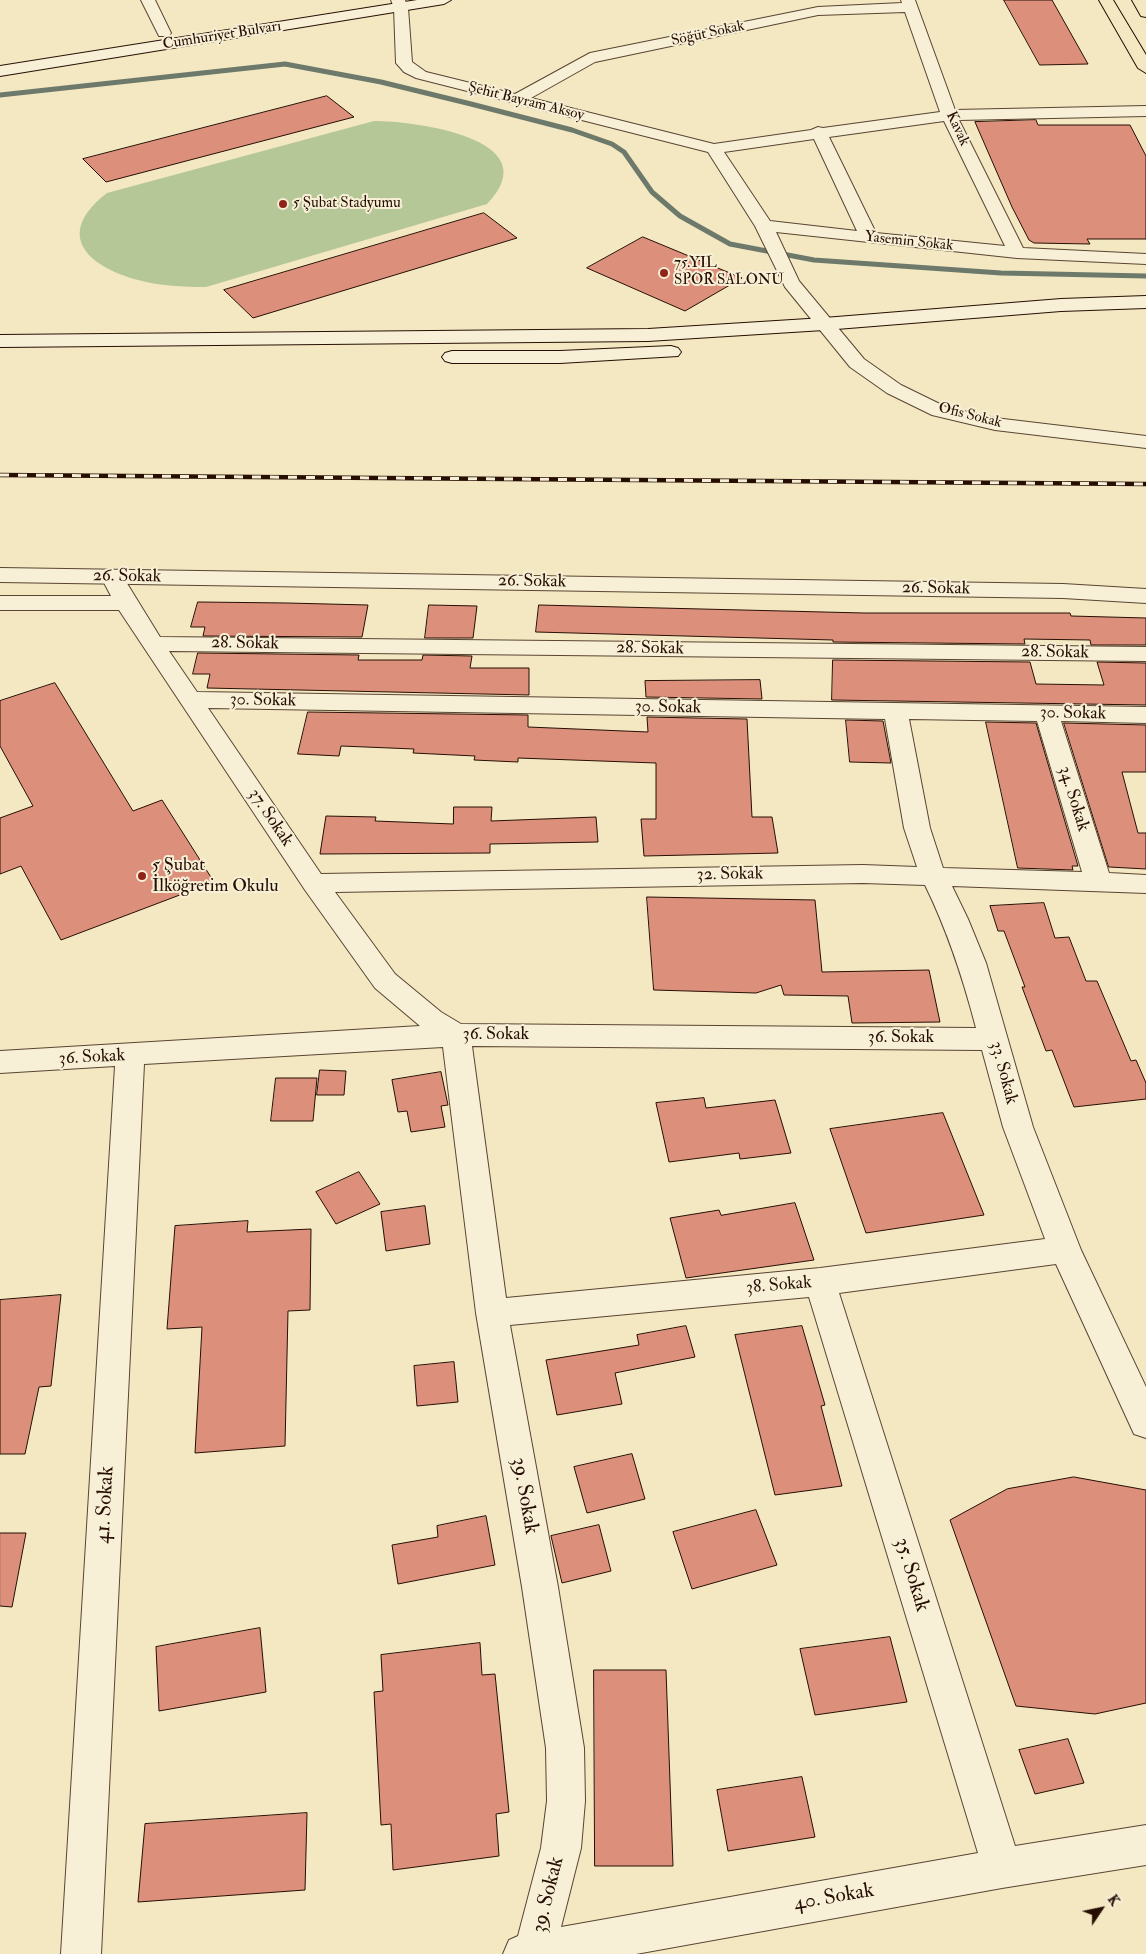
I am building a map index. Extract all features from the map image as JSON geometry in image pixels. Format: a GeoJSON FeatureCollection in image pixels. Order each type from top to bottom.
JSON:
{"type":"FeatureCollection","features":[{"type":"Feature","properties":{"kind":"main road"},"geometry":{"type":"LineString","coordinates":[[1106,0],[1146,68]]}},
{"type":"Feature","properties":{"kind":"main road"},"geometry":{"type":"LineString","coordinates":[[1138,0],[1146,13]]}},
{"type":"Feature","properties":{"kind":"street"},"geometry":{"type":"LineString","coordinates":[[148,0],[164,33]]}},
{"type":"Feature","properties":{"kind":"street","name":"Cumhuriyet Bulvarı"},"geometry":{"type":"LineString","coordinates":[[0,57],[382,0]]}},
{"type":"Feature","properties":{"kind":"street","name":"Cumhuriyet Bulvarı"},"geometry":{"type":"LineString","coordinates":[[0,71],[399,4],[444,0]]}},
{"type":"Feature","properties":{"kind":"street","name":"Söğüt Sokak"},"geometry":{"type":"LineString","coordinates":[[516,100],[590,58],[818,11],[910,3]]}},
{"type":"Feature","properties":{"kind":"street","name":"Kavak"},"geometry":{"type":"LineString","coordinates":[[910,3],[949,115],[1017,253]]}},
{"type":"Feature","properties":{"kind":"street","name":"Şehit Bayram Aksoy"},"geometry":{"type":"LineString","coordinates":[[399,4],[404,63],[421,75],[714,149]]}},
{"type":"Feature","properties":{"kind":"street"},"geometry":{"type":"LineString","coordinates":[[764,226],[714,149],[818,132],[949,115],[1146,111]]}},
{"type":"Feature","properties":{"kind":"street"},"geometry":{"type":"LineString","coordinates":[[818,132],[869,237]]}},
{"type":"Feature","properties":{"kind":"street","name":"Yasemin Sokak"},"geometry":{"type":"LineString","coordinates":[[764,226],[1017,253],[1146,259]]}},
{"type":"Feature","properties":{"kind":"street","name":"Ofis Sokak"},"geometry":{"type":"LineString","coordinates":[[764,226],[791,283],[857,363],[894,389],[939,411],[995,424],[1146,442]]}},
{"type":"Feature","properties":{"kind":"street"},"geometry":{"type":"LineString","coordinates":[[0,341],[648,335],[824,324],[1061,305],[1146,302]]}},
{"type":"Feature","properties":{"kind":"street"},"geometry":{"type":"LineString","coordinates":[[431,357],[560,357],[699,350],[781,340],[824,324]]}},
{"type":"Feature","properties":{"kind":"street"},"geometry":{"type":"LineString","coordinates":[[0,357],[273,357]]}},
{"type":"Feature","properties":{"kind":"street","name":"26. Sokak"},"geometry":{"type":"LineString","coordinates":[[0,575],[1063,591],[1146,596]]}},
{"type":"Feature","properties":{"kind":"street","name":"37. Sokak"},"geometry":{"type":"LineString","coordinates":[[112,577],[126,602],[190,700],[314,883],[385,981],[431,1020],[456,1035]]}},
{"type":"Feature","properties":{"kind":"street","name":"26. Sokak"},"geometry":{"type":"LineString","coordinates":[[1063,591],[1146,580]]}},
{"type":"Feature","properties":{"kind":"street"},"geometry":{"type":"LineString","coordinates":[[0,603],[126,602]]}},
{"type":"Feature","properties":{"kind":"street","name":"28. Sokak"},"geometry":{"type":"LineString","coordinates":[[154,644],[1146,654]]}},
{"type":"Feature","properties":{"kind":"street","name":"30. Sokak"},"geometry":{"type":"LineString","coordinates":[[190,700],[1146,715]]}},
{"type":"Feature","properties":{"kind":"street","name":"33. Sokak"},"geometry":{"type":"LineString","coordinates":[[896,712],[917,828],[933,875],[955,919],[972,963],[1018,1127],[1065,1250],[1138,1383],[1146,1423]]}},
{"type":"Feature","properties":{"kind":"street","name":"34. Sokak"},"geometry":{"type":"LineString","coordinates":[[1047,714],[1099,884]]}},
{"type":"Feature","properties":{"kind":"street","name":"32. Sokak"},"geometry":{"type":"LineString","coordinates":[[314,883],[779,874],[933,875],[1099,884],[1146,884]]}},
{"type":"Feature","properties":{"kind":"street","name":"36. Sokak"},"geometry":{"type":"LineString","coordinates":[[0,1062],[130,1056],[456,1035],[993,1039]]}},
{"type":"Feature","properties":{"kind":"street","name":"39. Sokak"},"geometry":{"type":"LineString","coordinates":[[456,1035],[492,1313],[540,1587],[565,1748],[566,1801],[561,1848],[530,1954]]}},
{"type":"Feature","properties":{"kind":"street","name":"41. Sokak"},"geometry":{"type":"LineString","coordinates":[[81,1954],[130,1056]]}},
{"type":"Feature","properties":{"kind":"street","name":"38. Sokak"},"geometry":{"type":"LineString","coordinates":[[492,1313],[820,1282],[1065,1250]]}},
{"type":"Feature","properties":{"kind":"street","name":"35. Sokak"},"geometry":{"type":"LineString","coordinates":[[820,1282],[1002,1868]]}},
{"type":"Feature","properties":{"kind":"street","name":"40. Sokak"},"geometry":{"type":"LineString","coordinates":[[530,1954],[1002,1868],[1146,1845]]}},
{"type":"Feature","properties":{"kind":"green space","name":"5 Şubat Stadyumu"},"geometry":{"type":"Polygon","coordinates":[[[374,121],[417,125],[444,130],[469,138],[490,149],[502,163],[502,181],[487,204],[206,287],[172,286],[138,280],[104,266],[91,257],[83,247],[80,235],[82,222],[91,208],[107,193],[374,121]]]}},
{"type":"Feature","properties":{"kind":"building"},"geometry":{"type":"Polygon","coordinates":[[[1004,0],[1052,0],[1088,64],[1040,65],[1004,0]]]}},
{"type":"Feature","properties":{"kind":"building"},"geometry":{"type":"Polygon","coordinates":[[[327,96],[354,117],[106,182],[83,159],[327,96]]]}},
{"type":"Feature","properties":{"kind":"building"},"geometry":{"type":"Polygon","coordinates":[[[1036,120],[1038,125],[1130,125],[1146,156],[1146,239],[1087,239],[1090,244],[1034,243],[1029,240],[1012,207],[975,122],[1036,120]]]}},
{"type":"Feature","properties":{"kind":"building"},"geometry":{"type":"Polygon","coordinates":[[[484,213],[517,238],[253,318],[224,290],[484,213]]]}},
{"type":"Feature","properties":{"kind":"building","name":"75.YIL SPOR SALONU"},"geometry":{"type":"Polygon","coordinates":[[[643,237],[742,278],[685,311],[587,268],[643,237]]]}},
{"type":"Feature","properties":{"kind":"building"},"geometry":{"type":"Polygon","coordinates":[[[198,602],[368,605],[362,637],[203,636],[205,627],[191,627],[198,602]]]}},
{"type":"Feature","properties":{"kind":"building"},"geometry":{"type":"Polygon","coordinates":[[[429,605],[477,606],[473,638],[425,638],[429,605]]]}},
{"type":"Feature","properties":{"kind":"building"},"geometry":{"type":"Polygon","coordinates":[[[539,605],[864,613],[1070,613],[1071,616],[1146,618],[1146,645],[1091,645],[1090,640],[1024,639],[1025,644],[833,642],[833,640],[536,632],[539,605]]]}},
{"type":"Feature","properties":{"kind":"building"},"geometry":{"type":"Polygon","coordinates":[[[198,653],[359,655],[358,660],[422,660],[423,655],[472,656],[470,668],[529,668],[529,695],[207,688],[210,674],[193,674],[198,653]]]}},
{"type":"Feature","properties":{"kind":"building"},"geometry":{"type":"Polygon","coordinates":[[[833,660],[1030,662],[1036,684],[1104,685],[1097,662],[1146,663],[1146,705],[832,700],[833,660]]]}},
{"type":"Feature","properties":{"kind":"building"},"geometry":{"type":"Polygon","coordinates":[[[760,680],[762,699],[646,697],[645,681],[760,680]]]}},
{"type":"Feature","properties":{"kind":"building"},"geometry":{"type":"Polygon","coordinates":[[[55,683],[133,811],[162,800],[214,882],[61,940],[21,866],[0,874],[0,818],[33,806],[0,746],[0,701],[55,683]]]}},
{"type":"Feature","properties":{"kind":"building"},"geometry":{"type":"Polygon","coordinates":[[[308,712],[528,715],[528,727],[648,732],[647,717],[747,719],[752,817],[772,817],[778,853],[644,856],[641,819],[656,819],[656,763],[518,758],[518,762],[474,760],[475,756],[413,753],[414,749],[341,746],[339,756],[298,754],[308,712]]]}},
{"type":"Feature","properties":{"kind":"building"},"geometry":{"type":"Polygon","coordinates":[[[846,720],[883,721],[891,763],[850,762],[846,720]]]}},
{"type":"Feature","properties":{"kind":"building"},"geometry":{"type":"Polygon","coordinates":[[[986,722],[1036,723],[1078,866],[1072,866],[1073,870],[1018,868],[986,722]]]}},
{"type":"Feature","properties":{"kind":"building"},"geometry":{"type":"Polygon","coordinates":[[[1064,723],[1146,725],[1146,772],[1122,772],[1138,833],[1146,833],[1146,869],[1109,867],[1064,723]]]}},
{"type":"Feature","properties":{"kind":"building"},"geometry":{"type":"Polygon","coordinates":[[[454,807],[492,807],[491,821],[596,817],[598,842],[490,844],[490,853],[320,854],[326,816],[376,817],[375,821],[453,824],[454,807]]]}},
{"type":"Feature","properties":{"kind":"building"},"geometry":{"type":"Polygon","coordinates":[[[647,897],[815,900],[822,972],[929,970],[940,1022],[852,1023],[848,996],[784,995],[781,985],[756,993],[654,990],[647,897]]]}},
{"type":"Feature","properties":{"kind":"building"},"geometry":{"type":"Polygon","coordinates":[[[1044,903],[1055,938],[1069,937],[1086,981],[1097,981],[1131,1061],[1136,1060],[1146,1083],[1146,1099],[1074,1107],[1052,1050],[1046,1051],[1022,987],[1025,987],[1004,931],[998,931],[990,906],[1044,903]]]}},
{"type":"Feature","properties":{"kind":"building"},"geometry":{"type":"Polygon","coordinates":[[[320,1070],[346,1071],[344,1095],[317,1095],[320,1070]]]}},
{"type":"Feature","properties":{"kind":"building"},"geometry":{"type":"Polygon","coordinates":[[[441,1072],[448,1105],[441,1106],[445,1127],[411,1132],[407,1111],[398,1112],[392,1080],[441,1072]]]}},
{"type":"Feature","properties":{"kind":"building"},"geometry":{"type":"Polygon","coordinates":[[[276,1078],[317,1078],[313,1121],[271,1121],[276,1078]]]}},
{"type":"Feature","properties":{"kind":"building"},"geometry":{"type":"Polygon","coordinates":[[[704,1098],[706,1108],[775,1100],[791,1153],[740,1159],[739,1153],[669,1162],[656,1103],[704,1098]]]}},
{"type":"Feature","properties":{"kind":"building"},"geometry":{"type":"Polygon","coordinates":[[[943,1113],[984,1215],[866,1233],[830,1129],[943,1113]]]}},
{"type":"Feature","properties":{"kind":"building"},"geometry":{"type":"Polygon","coordinates":[[[359,1172],[380,1204],[336,1224],[316,1192],[359,1172]]]}},
{"type":"Feature","properties":{"kind":"building"},"geometry":{"type":"Polygon","coordinates":[[[795,1203],[814,1260],[686,1278],[670,1218],[719,1210],[721,1215],[795,1203]]]}},
{"type":"Feature","properties":{"kind":"building"},"geometry":{"type":"Polygon","coordinates":[[[425,1206],[430,1244],[386,1251],[381,1212],[425,1206]]]}},
{"type":"Feature","properties":{"kind":"building"},"geometry":{"type":"Polygon","coordinates":[[[248,1221],[247,1232],[311,1229],[310,1310],[288,1311],[285,1446],[195,1453],[202,1327],[167,1329],[175,1226],[248,1221]]]}},
{"type":"Feature","properties":{"kind":"building"},"geometry":{"type":"Polygon","coordinates":[[[61,1295],[51,1386],[39,1387],[25,1454],[0,1454],[0,1300],[61,1295]]]}},
{"type":"Feature","properties":{"kind":"building"},"geometry":{"type":"Polygon","coordinates":[[[686,1326],[695,1357],[615,1373],[622,1404],[557,1415],[546,1360],[639,1345],[637,1335],[686,1326]]]}},
{"type":"Feature","properties":{"kind":"building"},"geometry":{"type":"Polygon","coordinates":[[[802,1326],[825,1405],[821,1406],[842,1486],[775,1495],[735,1335],[802,1326]]]}},
{"type":"Feature","properties":{"kind":"building"},"geometry":{"type":"Polygon","coordinates":[[[454,1362],[458,1402],[417,1406],[414,1366],[454,1362]]]}},
{"type":"Feature","properties":{"kind":"building"},"geometry":{"type":"Polygon","coordinates":[[[632,1454],[645,1499],[587,1513],[574,1467],[632,1454]]]}},
{"type":"Feature","properties":{"kind":"building"},"geometry":{"type":"Polygon","coordinates":[[[1074,1477],[1146,1490],[1146,1703],[1095,1714],[1016,1706],[950,1520],[1007,1489],[1074,1477]]]}},
{"type":"Feature","properties":{"kind":"building"},"geometry":{"type":"Polygon","coordinates":[[[756,1510],[777,1565],[692,1589],[673,1532],[756,1510]]]}},
{"type":"Feature","properties":{"kind":"building"},"geometry":{"type":"Polygon","coordinates":[[[486,1516],[495,1565],[398,1584],[392,1545],[438,1537],[437,1526],[486,1516]]]}},
{"type":"Feature","properties":{"kind":"building"},"geometry":{"type":"Polygon","coordinates":[[[599,1525],[611,1571],[562,1583],[551,1536],[599,1525]]]}},
{"type":"Feature","properties":{"kind":"building"},"geometry":{"type":"Polygon","coordinates":[[[0,1533],[26,1533],[12,1607],[0,1606],[0,1533]]]}},
{"type":"Feature","properties":{"kind":"building"},"geometry":{"type":"Polygon","coordinates":[[[260,1628],[266,1692],[159,1711],[156,1647],[260,1628]]]}},
{"type":"Feature","properties":{"kind":"building"},"geometry":{"type":"Polygon","coordinates":[[[890,1637],[907,1702],[815,1715],[800,1649],[890,1637]]]}},
{"type":"Feature","properties":{"kind":"building"},"geometry":{"type":"Polygon","coordinates":[[[480,1643],[482,1675],[495,1674],[509,1812],[496,1814],[499,1856],[393,1870],[391,1824],[381,1825],[374,1692],[383,1691],[381,1655],[480,1643]]]}},
{"type":"Feature","properties":{"kind":"building"},"geometry":{"type":"Polygon","coordinates":[[[594,1670],[666,1670],[673,1866],[595,1866],[594,1670]]]}},
{"type":"Feature","properties":{"kind":"building"},"geometry":{"type":"Polygon","coordinates":[[[1068,1739],[1084,1783],[1035,1794],[1019,1750],[1068,1739]]]}},
{"type":"Feature","properties":{"kind":"building"},"geometry":{"type":"Polygon","coordinates":[[[802,1777],[815,1837],[728,1851],[717,1790],[802,1777]]]}},
{"type":"Feature","properties":{"kind":"building"},"geometry":{"type":"Polygon","coordinates":[[[307,1813],[305,1890],[138,1902],[145,1824],[307,1813]]]}},
{"type":"Feature","properties":{"kind":"waterway"},"geometry":{"type":"LineString","coordinates":[[0,95],[285,64],[381,82],[471,104],[572,130],[612,144],[624,152],[652,192],[680,216],[730,244],[814,260],[1001,273],[1146,276]]}},
{"type":"Feature","properties":{"kind":"railway"},"geometry":{"type":"LineString","coordinates":[[0,475],[1146,484]]}},
{"type":"Feature","properties":{"kind":"place","name":"5 Şubat Stadyumu"},"geometry":{"type":"Point","coordinates":[283,204]}},
{"type":"Feature","properties":{"kind":"place","name":"75.YIL SPOR SALONU"},"geometry":{"type":"Point","coordinates":[664,273]}},
{"type":"Feature","properties":{"kind":"place","name":"5 Şubat İlköğretim Okulu"},"geometry":{"type":"Point","coordinates":[142,876]}}]}
